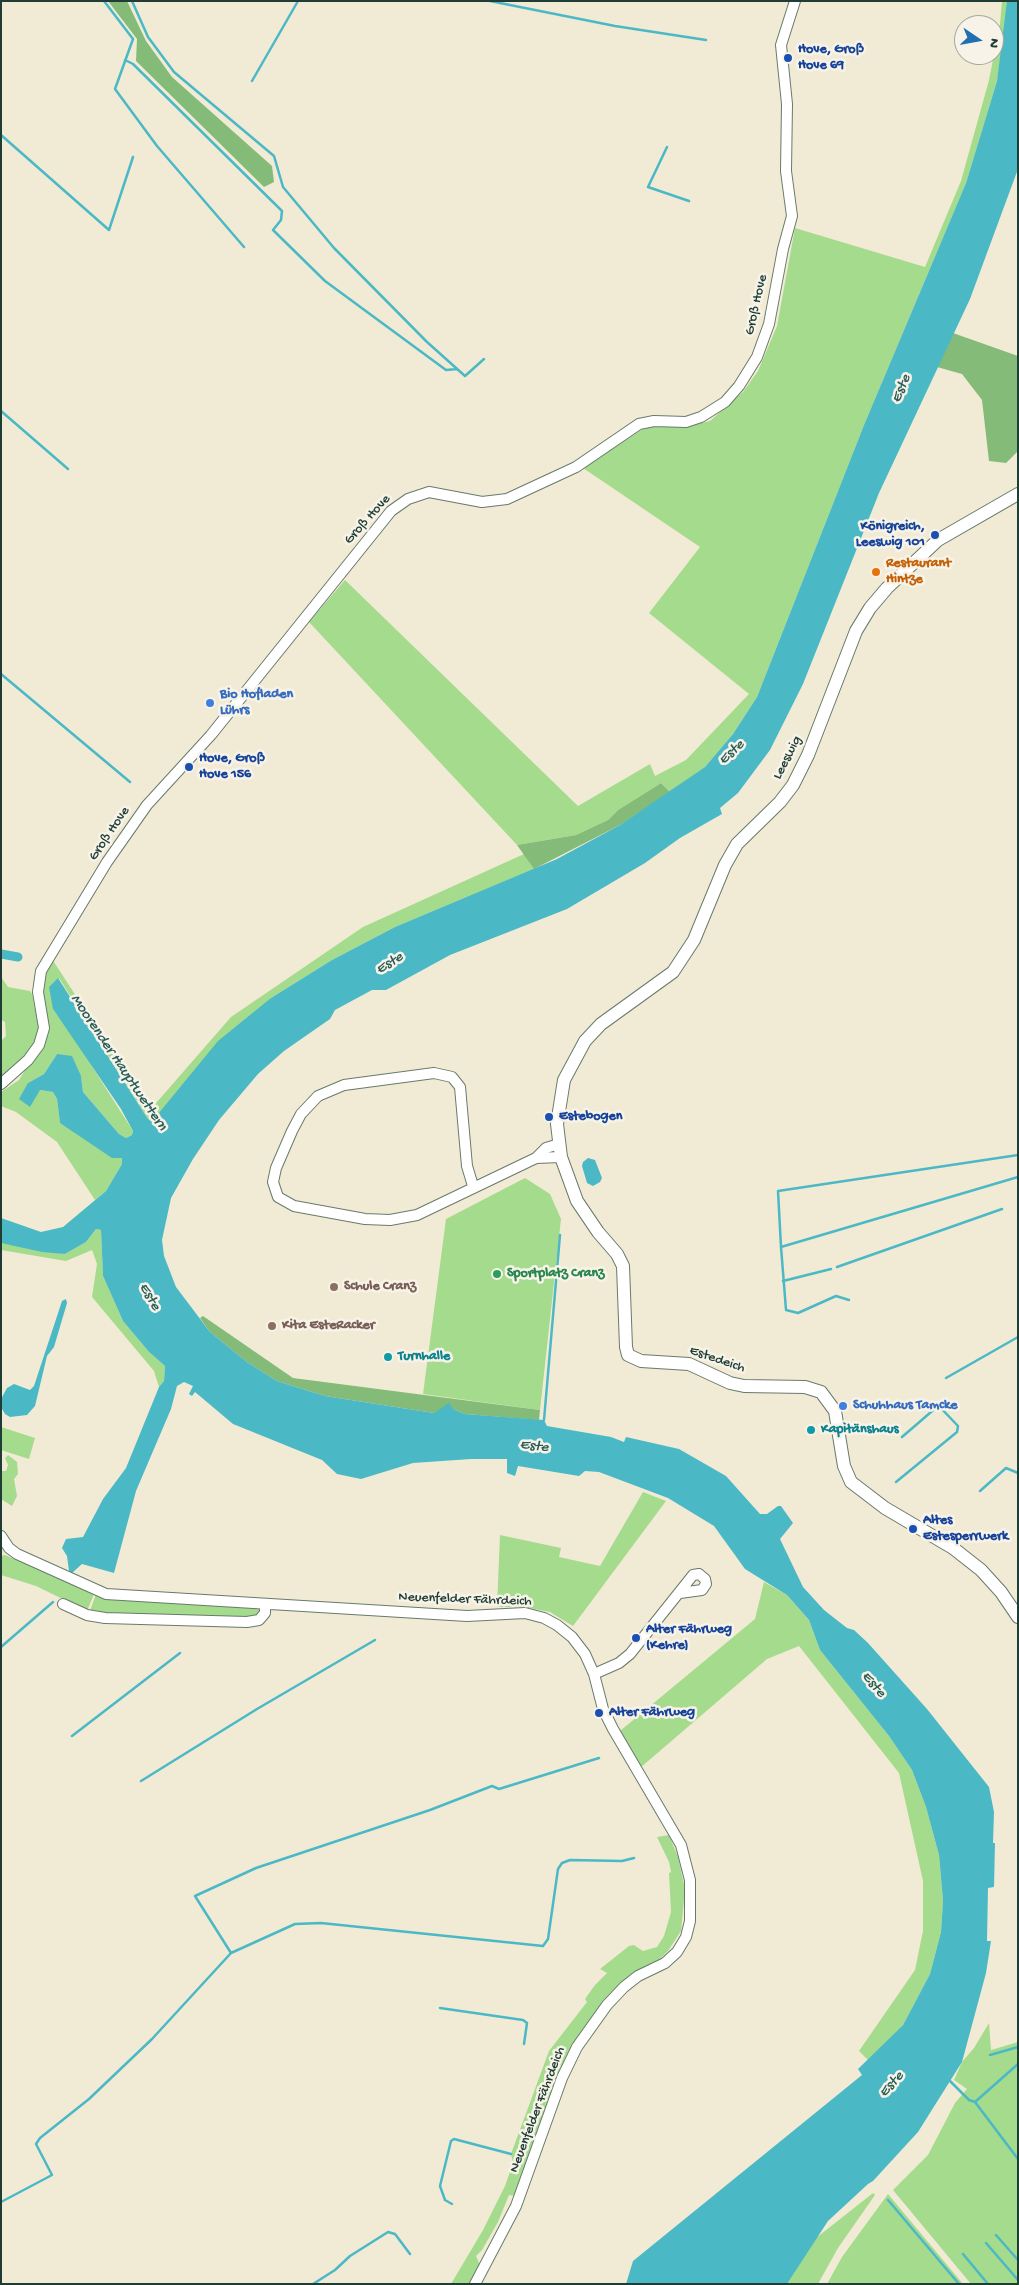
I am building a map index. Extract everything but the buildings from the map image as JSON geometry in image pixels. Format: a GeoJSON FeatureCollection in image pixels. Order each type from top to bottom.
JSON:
{"type":"FeatureCollection","features":[{"type":"Feature","properties":{"kind":"street","name":"Groß Hove"},"geometry":{"type":"LineString","coordinates":[[1,1084],[28,1060],[39,1045],[44,1028],[38,992],[42,971],[112,855],[147,805],[210,735],[391,511],[408,499],[429,492],[482,502],[507,499],[576,467],[639,424],[654,421],[686,422],[702,417],[725,402],[739,386],[757,357],[770,324],[783,249],[792,216],[786,171],[786,104],[781,44],[795,1]]}},
{"type":"Feature","properties":{"kind":"street","name":"Leeswig"},"geometry":{"type":"LineString","coordinates":[[585,1041],[600,1024],[661,982],[684,958],[702,923],[730,854],[748,832],[780,802],[801,771],[846,656],[862,619],[870,608],[886,588],[938,540],[1018,494]]}},
{"type":"Feature","properties":{"kind":"street","name":"Estedeich"},"geometry":{"type":"LineString","coordinates":[[585,1041],[568,1070],[563,1087],[558,1115],[559,1144],[561,1157],[577,1201],[598,1232],[621,1260],[624,1272],[626,1348],[628,1355],[641,1361],[689,1364],[730,1383],[744,1386],[805,1387],[821,1392],[835,1411],[844,1466],[851,1482],[885,1508],[953,1548],[981,1570],[1001,1592],[1018,1617]]}},
{"type":"Feature","properties":{"kind":"street"},"geometry":{"type":"LineString","coordinates":[[473,1186],[467,1166],[460,1087],[452,1077],[434,1073],[344,1085],[318,1096],[301,1114],[292,1131],[276,1168],[273,1182],[278,1197],[294,1206],[375,1220],[390,1220],[417,1215],[473,1186],[536,1158],[546,1148],[559,1144]]}},
{"type":"Feature","properties":{"kind":"street"},"geometry":{"type":"LineString","coordinates":[[536,1158],[561,1157]]}},
{"type":"Feature","properties":{"kind":"street","name":"Neuenfelder Fährdeich"},"geometry":{"type":"LineString","coordinates":[[1,1536],[9,1548],[17,1554],[106,1594],[467,1616],[525,1613],[544,1618],[572,1636],[585,1654],[594,1674],[603,1709],[612,1729],[681,1845],[690,1880],[690,1921],[686,1937],[677,1952],[665,1963],[638,1976],[624,1987],[607,2005],[577,2047],[562,2078],[512,2214],[475,2284]]}},
{"type":"Feature","properties":{"kind":"street"},"geometry":{"type":"LineString","coordinates":[[594,1674],[620,1663],[630,1654],[680,1593]]}},
{"type":"Feature","properties":{"kind":"street"},"geometry":{"type":"LineString","coordinates":[[63,1604],[87,1615],[105,1618],[247,1622],[259,1620],[265,1613],[265,1605]]}},
{"type":"Feature","properties":{"kind":"green space"},"geometry":{"type":"Polygon","coordinates":[[[108,1],[127,1],[146,41],[172,77],[272,166],[274,182],[264,187],[136,61],[137,39],[108,1]]]}},
{"type":"Feature","properties":{"kind":"green space"},"geometry":{"type":"Polygon","coordinates":[[[1002,1],[1007,1],[1004,37],[1004,15],[1001,15],[1002,1]]]}},
{"type":"Feature","properties":{"kind":"green space"},"geometry":{"type":"Polygon","coordinates":[[[992,65],[1000,65],[997,81],[966,183],[864,425],[757,697],[733,734],[705,767],[670,792],[661,783],[618,810],[608,820],[576,835],[517,845],[309,622],[345,580],[578,806],[650,764],[655,776],[686,760],[749,694],[649,613],[700,547],[583,468],[646,427],[682,427],[710,421],[743,392],[758,371],[777,326],[795,228],[925,267],[961,181],[992,65]]]}},
{"type":"Feature","properties":{"kind":"green space"},"geometry":{"type":"Polygon","coordinates":[[[953,333],[1018,356],[1018,451],[1006,463],[989,461],[982,400],[962,374],[937,367],[953,333]]]}},
{"type":"Feature","properties":{"kind":"green space"},"geometry":{"type":"Polygon","coordinates":[[[661,783],[670,792],[620,825],[534,869],[517,845],[576,835],[608,820],[618,810],[661,783]]]}},
{"type":"Feature","properties":{"kind":"green space"},"geometry":{"type":"Polygon","coordinates":[[[524,854],[534,869],[395,927],[332,960],[271,998],[154,1119],[149,1120],[146,1116],[59,978],[53,1009],[133,1131],[132,1135],[126,1138],[119,1134],[83,1092],[81,1076],[57,1054],[44,1074],[28,1083],[40,1090],[53,1092],[57,1099],[60,1123],[122,1158],[122,1164],[106,1191],[95,1200],[57,1142],[16,1112],[1,1106],[1,1092],[19,1080],[49,1032],[42,984],[52,959],[150,1110],[231,1017],[363,927],[524,854]]]}},
{"type":"Feature","properties":{"kind":"green space"},"geometry":{"type":"Polygon","coordinates":[[[1,977],[8,987],[30,991],[39,1030],[38,1038],[30,1051],[1,1077],[1,1041],[6,1036],[5,1022],[1,1020],[1,977]]]}},
{"type":"Feature","properties":{"kind":"green space","name":"Sportplatz Cranz"},"geometry":{"type":"Polygon","coordinates":[[[525,1178],[550,1194],[561,1219],[540,1410],[423,1394],[446,1219],[525,1178]]]}},
{"type":"Feature","properties":{"kind":"green space"},"geometry":{"type":"Polygon","coordinates":[[[96,1229],[101,1230],[103,1276],[123,1321],[149,1352],[165,1366],[164,1381],[159,1387],[154,1371],[92,1297],[97,1264],[92,1250],[66,1261],[1,1250],[1,1243],[65,1254],[86,1242],[96,1229]]]}},
{"type":"Feature","properties":{"kind":"green space"},"geometry":{"type":"Polygon","coordinates":[[[203,1316],[293,1378],[540,1410],[539,1420],[465,1414],[453,1409],[434,1413],[325,1396],[277,1381],[247,1362],[210,1332],[200,1318],[203,1316]]]}},
{"type":"Feature","properties":{"kind":"green space"},"geometry":{"type":"Polygon","coordinates":[[[1,1427],[35,1438],[29,1459],[1,1450],[1,1427]]]}},
{"type":"Feature","properties":{"kind":"green space"},"geometry":{"type":"Polygon","coordinates":[[[8,1455],[17,1462],[18,1474],[14,1479],[17,1496],[12,1506],[1,1499],[1,1471],[6,1471],[8,1465],[5,1458],[8,1455]]]}},
{"type":"Feature","properties":{"kind":"green space"},"geometry":{"type":"Polygon","coordinates":[[[643,1492],[666,1501],[573,1626],[550,1612],[524,1607],[497,1607],[500,1535],[561,1548],[559,1557],[600,1566],[643,1492]]]}},
{"type":"Feature","properties":{"kind":"green space"},"geometry":{"type":"Polygon","coordinates":[[[5,1555],[94,1594],[87,1611],[36,1586],[1,1575],[1,1556],[5,1555]]]}},
{"type":"Feature","properties":{"kind":"green space"},"geometry":{"type":"Polygon","coordinates":[[[764,1582],[787,1595],[809,1620],[820,1650],[889,1736],[912,1770],[926,1807],[939,1855],[943,1901],[941,1932],[930,1974],[903,2025],[868,2060],[859,2051],[915,1970],[923,1931],[923,1881],[899,1773],[799,1646],[767,1659],[640,1768],[620,1731],[755,1619],[764,1582]]]}},
{"type":"Feature","properties":{"kind":"green space"},"geometry":{"type":"Polygon","coordinates":[[[96,1594],[258,1607],[260,1610],[259,1614],[248,1619],[117,1615],[90,1611],[96,1594]]]}},
{"type":"Feature","properties":{"kind":"green space"},"geometry":{"type":"Polygon","coordinates":[[[669,1835],[678,1857],[685,1889],[681,1931],[668,1951],[579,2036],[560,2069],[515,2196],[509,2195],[498,2222],[482,2250],[476,2256],[480,2265],[470,2284],[451,2284],[483,2230],[505,2186],[513,2163],[511,2154],[549,2051],[587,2002],[585,1999],[595,1985],[607,1973],[600,1969],[629,1946],[634,1945],[643,1951],[657,1947],[664,1936],[671,1912],[669,1873],[671,1872],[669,1862],[657,1837],[669,1835]]]}},
{"type":"Feature","properties":{"kind":"green space"},"geometry":{"type":"Polygon","coordinates":[[[989,2023],[991,2050],[1018,2042],[1018,2284],[971,2284],[893,2190],[928,2155],[955,2103],[967,2089],[954,2080],[962,2062],[974,2048],[989,2023]]]}},
{"type":"Feature","properties":{"kind":"green space"},"geometry":{"type":"Polygon","coordinates":[[[873,2193],[875,2195],[838,2248],[818,2284],[787,2284],[816,2238],[873,2193]]]}},
{"type":"Feature","properties":{"kind":"green space"},"geometry":{"type":"Polygon","coordinates":[[[888,2194],[963,2284],[827,2284],[842,2257],[888,2194]]]}},
{"type":"Feature","properties":{"kind":"water","name":"Este"},"geometry":{"type":"Polygon","coordinates":[[[1007,1],[1018,1],[1018,169],[970,299],[879,493],[803,684],[770,750],[738,793],[720,808],[722,814],[680,838],[645,863],[567,909],[450,955],[386,990],[372,990],[335,1010],[330,1019],[284,1051],[258,1074],[219,1120],[193,1159],[171,1198],[162,1240],[164,1256],[176,1287],[210,1332],[247,1362],[277,1381],[325,1396],[434,1413],[449,1403],[453,1409],[465,1414],[544,1420],[547,1426],[611,1437],[624,1442],[626,1437],[679,1449],[726,1476],[760,1514],[767,1514],[781,1506],[793,1523],[780,1539],[803,1587],[824,1610],[847,1628],[854,1630],[868,1643],[927,1709],[989,1787],[994,1812],[993,1843],[995,1843],[994,1887],[988,1888],[987,1941],[991,1941],[986,1973],[962,2062],[918,2132],[873,2181],[828,2221],[787,2284],[626,2284],[633,2261],[862,2075],[858,2069],[903,2025],[930,1974],[941,1932],[943,1901],[939,1855],[926,1807],[912,1770],[889,1736],[820,1650],[809,1620],[787,1595],[745,1569],[714,1526],[668,1498],[599,1472],[585,1471],[579,1476],[518,1466],[515,1476],[507,1473],[507,1459],[471,1459],[413,1463],[361,1479],[337,1474],[322,1460],[233,1424],[195,1392],[192,1396],[189,1394],[193,1386],[184,1382],[177,1386],[171,1409],[136,1491],[114,1573],[82,1564],[72,1573],[69,1571],[67,1556],[62,1548],[66,1539],[83,1537],[103,1499],[126,1468],[159,1387],[164,1381],[165,1366],[149,1352],[123,1321],[103,1276],[101,1230],[96,1229],[86,1242],[65,1254],[42,1252],[1,1243],[1,1218],[41,1232],[63,1227],[106,1191],[122,1164],[122,1158],[112,1158],[60,1123],[57,1099],[53,1092],[40,1090],[30,1107],[19,1099],[28,1083],[44,1074],[57,1054],[72,1056],[81,1076],[83,1092],[119,1134],[126,1138],[132,1135],[133,1131],[121,1109],[53,1009],[49,987],[58,978],[146,1116],[149,1120],[154,1119],[218,1041],[271,998],[332,960],[395,927],[557,859],[620,825],[705,767],[733,734],[757,697],[864,425],[966,183],[997,81],[999,65],[1004,65],[1004,25],[1007,1]]]}},
{"type":"Feature","properties":{"kind":"water"},"geometry":{"type":"Polygon","coordinates":[[[588,1158],[595,1160],[602,1178],[600,1182],[593,1186],[587,1183],[582,1166],[583,1162],[588,1158]]]}},
{"type":"Feature","properties":{"kind":"water"},"geometry":{"type":"Polygon","coordinates":[[[66,1299],[67,1303],[54,1347],[47,1356],[35,1406],[27,1415],[10,1417],[5,1414],[1,1407],[1,1399],[7,1388],[14,1384],[30,1390],[34,1386],[62,1301],[66,1299]]]}},
{"type":"Feature","properties":{"kind":"waterway"},"geometry":{"type":"LineString","coordinates":[[104,1],[133,39],[115,89],[157,146],[244,247]]}},
{"type":"Feature","properties":{"kind":"waterway"},"geometry":{"type":"LineString","coordinates":[[132,1],[148,37],[174,72],[274,156],[283,187],[334,248],[427,342],[465,376],[484,359]]}},
{"type":"Feature","properties":{"kind":"waterway"},"geometry":{"type":"LineString","coordinates":[[252,81],[298,1]]}},
{"type":"Feature","properties":{"kind":"waterway"},"geometry":{"type":"LineString","coordinates":[[490,1],[615,26],[706,40]]}},
{"type":"Feature","properties":{"kind":"waterway"},"geometry":{"type":"LineString","coordinates":[[125,60],[133,64],[282,211],[281,220],[273,230],[325,281],[446,370],[457,369]]}},
{"type":"Feature","properties":{"kind":"waterway"},"geometry":{"type":"LineString","coordinates":[[1,135],[109,230],[133,157]]}},
{"type":"Feature","properties":{"kind":"waterway"},"geometry":{"type":"LineString","coordinates":[[667,147],[648,187],[689,201]]}},
{"type":"Feature","properties":{"kind":"waterway"},"geometry":{"type":"LineString","coordinates":[[1,411],[68,469]]}},
{"type":"Feature","properties":{"kind":"waterway"},"geometry":{"type":"LineString","coordinates":[[1,674],[130,782]]}},
{"type":"Feature","properties":{"kind":"waterway","name":"Moorender Hauptwettern"},"geometry":{"type":"LineString","coordinates":[[1,954],[18,957]]}},
{"type":"Feature","properties":{"kind":"waterway"},"geometry":{"type":"LineString","coordinates":[[781,1247],[778,1191],[1018,1155]]}},
{"type":"Feature","properties":{"kind":"waterway"},"geometry":{"type":"LineString","coordinates":[[849,1300],[836,1296],[798,1313],[786,1310],[781,1247],[1018,1177]]}},
{"type":"Feature","properties":{"kind":"waterway"},"geometry":{"type":"LineString","coordinates":[[837,1267],[1002,1209]]}},
{"type":"Feature","properties":{"kind":"waterway"},"geometry":{"type":"LineString","coordinates":[[544,1420],[560,1235]]}},
{"type":"Feature","properties":{"kind":"waterway"},"geometry":{"type":"LineString","coordinates":[[783,1281],[831,1269]]}},
{"type":"Feature","properties":{"kind":"waterway"},"geometry":{"type":"LineString","coordinates":[[946,1378],[1018,1337]]}},
{"type":"Feature","properties":{"kind":"waterway"},"geometry":{"type":"LineString","coordinates":[[896,1482],[957,1432],[958,1426],[937,1404]]}},
{"type":"Feature","properties":{"kind":"waterway"},"geometry":{"type":"LineString","coordinates":[[902,1437],[938,1406]]}},
{"type":"Feature","properties":{"kind":"waterway"},"geometry":{"type":"LineString","coordinates":[[980,1491],[1006,1468],[1018,1473]]}},
{"type":"Feature","properties":{"kind":"waterway"},"geometry":{"type":"LineString","coordinates":[[1,1647],[53,1602]]}},
{"type":"Feature","properties":{"kind":"waterway"},"geometry":{"type":"LineString","coordinates":[[141,1781],[257,1709],[375,1640]]}},
{"type":"Feature","properties":{"kind":"waterway"},"geometry":{"type":"LineString","coordinates":[[72,1736],[180,1653]]}},
{"type":"Feature","properties":{"kind":"waterway"},"geometry":{"type":"LineString","coordinates":[[231,1953],[195,1896],[256,1868],[430,1810],[492,1786],[499,1789],[599,1758]]}},
{"type":"Feature","properties":{"kind":"waterway"},"geometry":{"type":"LineString","coordinates":[[1,2202],[52,2175],[36,2144],[40,2138],[89,2099],[152,2039],[231,1953],[295,1924],[321,1923],[543,1946],[548,1939],[558,1869],[562,1863],[570,1860],[622,1861],[634,1858]]}},
{"type":"Feature","properties":{"kind":"waterway"},"geometry":{"type":"LineString","coordinates":[[440,2008],[523,2020],[527,2023],[524,2044]]}},
{"type":"Feature","properties":{"kind":"waterway"},"geometry":{"type":"LineString","coordinates":[[990,2055],[1018,2047]]}},
{"type":"Feature","properties":{"kind":"waterway"},"geometry":{"type":"LineString","coordinates":[[975,2102],[1018,2064]]}},
{"type":"Feature","properties":{"kind":"waterway"},"geometry":{"type":"LineString","coordinates":[[950,2081],[969,2100],[975,2102],[1018,2159]]}},
{"type":"Feature","properties":{"kind":"waterway"},"geometry":{"type":"LineString","coordinates":[[452,2204],[445,2200],[440,2186],[451,2141],[454,2139],[511,2154]]}},
{"type":"Feature","properties":{"kind":"waterway"},"geometry":{"type":"LineString","coordinates":[[888,2200],[959,2284]]}},
{"type":"Feature","properties":{"kind":"waterway"},"geometry":{"type":"LineString","coordinates":[[313,2284],[335,2270],[350,2256],[388,2232],[395,2234],[410,2254]]}},
{"type":"Feature","properties":{"kind":"waterway"},"geometry":{"type":"LineString","coordinates":[[996,2235],[1018,2260]]}},
{"type":"Feature","properties":{"kind":"waterway"},"geometry":{"type":"LineString","coordinates":[[986,2243],[1018,2280]]}},
{"type":"Feature","properties":{"kind":"waterway"},"geometry":{"type":"LineString","coordinates":[[963,2254],[988,2284]]}},
{"type":"Feature","properties":{"kind":"place","name":"Hove, Groß Hove 69"},"geometry":{"type":"Point","coordinates":[788,58]}},
{"type":"Feature","properties":{"kind":"place","name":"Königreich, Leeswig 101"},"geometry":{"type":"Point","coordinates":[935,535]}},
{"type":"Feature","properties":{"kind":"place","name":"Restaurant Hintze"},"geometry":{"type":"Point","coordinates":[876,572]}},
{"type":"Feature","properties":{"kind":"place","name":"Bio Hofladen Lührs"},"geometry":{"type":"Point","coordinates":[210,703]}},
{"type":"Feature","properties":{"kind":"place","name":"Hove, Groß Hove 156"},"geometry":{"type":"Point","coordinates":[189,767]}},
{"type":"Feature","properties":{"kind":"place","name":"Estebogen"},"geometry":{"type":"Point","coordinates":[549,1117]}},
{"type":"Feature","properties":{"kind":"place","name":"Sportplatz Cranz"},"geometry":{"type":"Point","coordinates":[497,1274]}},
{"type":"Feature","properties":{"kind":"place","name":"Schule Cranz"},"geometry":{"type":"Point","coordinates":[334,1287]}},
{"type":"Feature","properties":{"kind":"place","name":"Kita EsteRacker"},"geometry":{"type":"Point","coordinates":[272,1326]}},
{"type":"Feature","properties":{"kind":"place","name":"Turnhalle"},"geometry":{"type":"Point","coordinates":[388,1357]}},
{"type":"Feature","properties":{"kind":"place","name":"Schuhhaus Tamcke"},"geometry":{"type":"Point","coordinates":[843,1406]}},
{"type":"Feature","properties":{"kind":"place","name":"Kapitänshaus"},"geometry":{"type":"Point","coordinates":[811,1430]}},
{"type":"Feature","properties":{"kind":"place","name":"Altes Estesperrwerk"},"geometry":{"type":"Point","coordinates":[913,1529]}},
{"type":"Feature","properties":{"kind":"place","name":"Alter Fährweg (Kehre)"},"geometry":{"type":"Point","coordinates":[636,1638]}},
{"type":"Feature","properties":{"kind":"place","name":"Alter Fährweg"},"geometry":{"type":"Point","coordinates":[599,1713]}}]}
